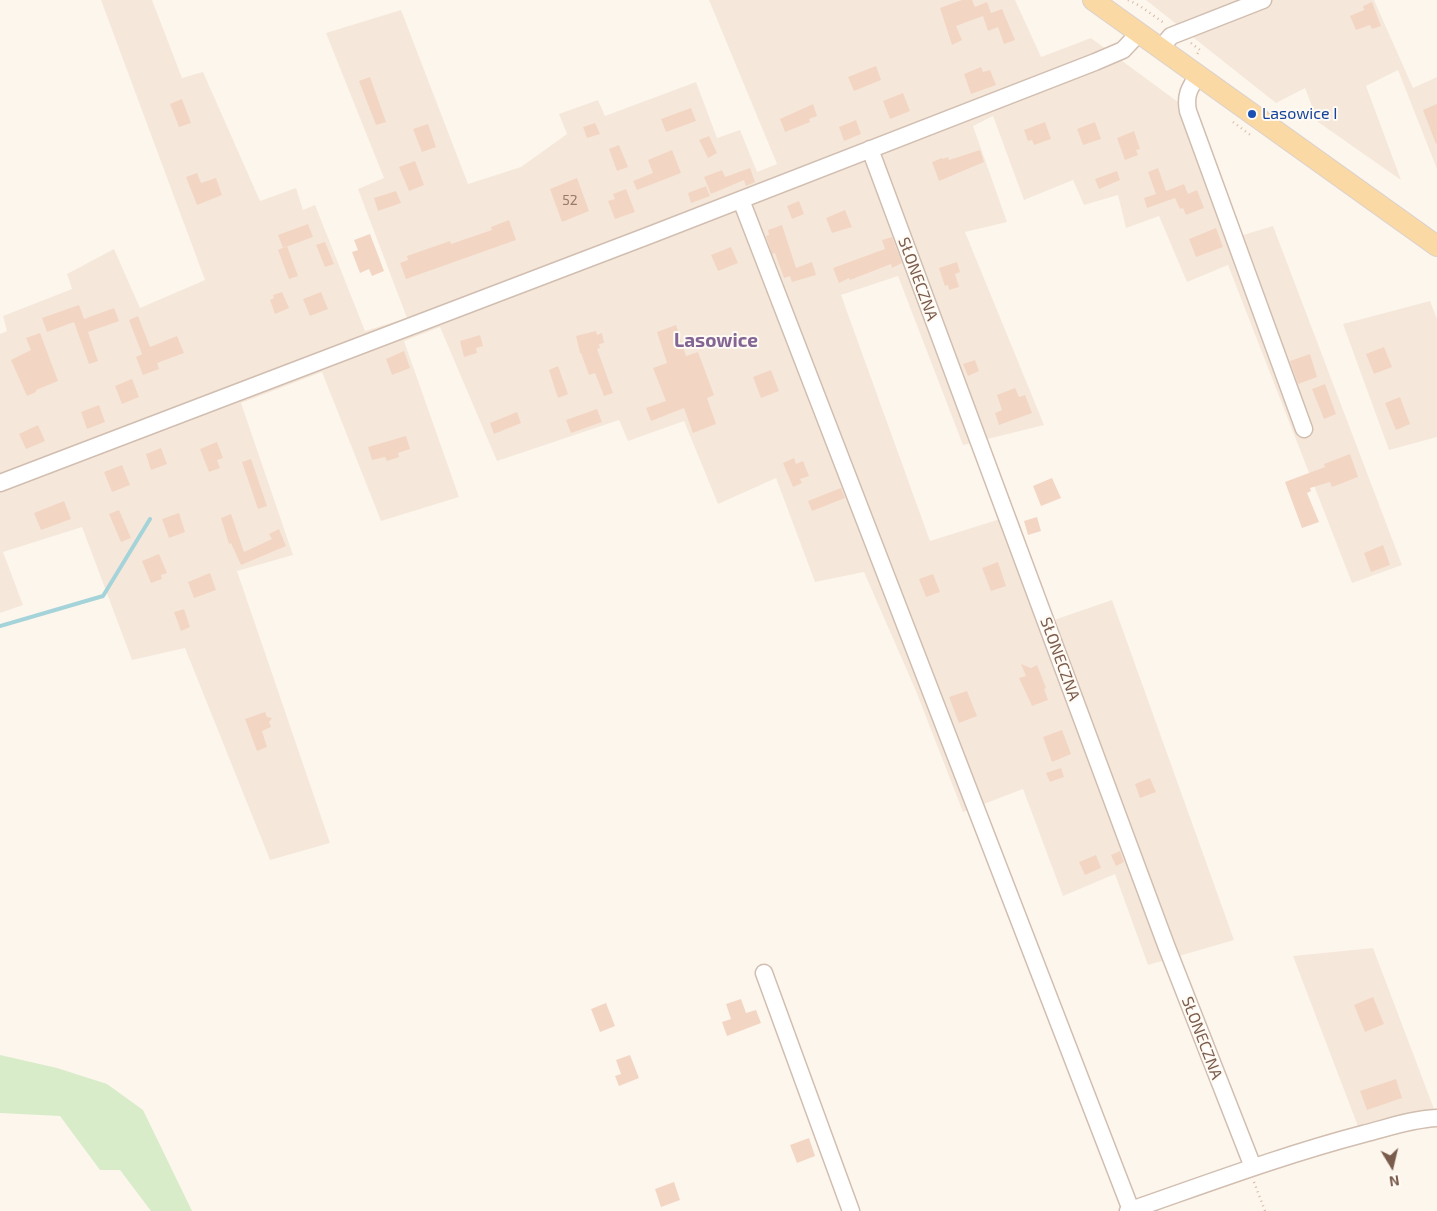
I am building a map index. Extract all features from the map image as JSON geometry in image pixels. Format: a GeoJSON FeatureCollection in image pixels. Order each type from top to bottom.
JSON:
{"type":"FeatureCollection","features":[{"type":"Feature","properties":{"kind":"main road"},"geometry":{"type":"LineString","coordinates":[[1093,0],[1437,246]]}},
{"type":"Feature","properties":{"kind":"street"},"geometry":{"type":"LineString","coordinates":[[1160,48],[1170,36],[1263,0]]}},
{"type":"Feature","properties":{"kind":"street"},"geometry":{"type":"LineString","coordinates":[[0,483],[741,200],[1095,62],[1123,50],[1139,34]]}},
{"type":"Feature","properties":{"kind":"street"},"geometry":{"type":"LineString","coordinates":[[1198,76],[1187,92],[1188,111],[1304,429]]}},
{"type":"Feature","properties":{"kind":"street","name":"SŁONECZNA"},"geometry":{"type":"LineString","coordinates":[[870,149],[1166,946],[1251,1168]]}},
{"type":"Feature","properties":{"kind":"street"},"geometry":{"type":"LineString","coordinates":[[741,200],[1130,1210],[1339,1140],[1422,1118],[1437,1118]]}},
{"type":"Feature","properties":{"kind":"street"},"geometry":{"type":"LineString","coordinates":[[764,973],[851,1211]]}},
{"type":"Feature","properties":{"kind":"path"},"geometry":{"type":"LineString","coordinates":[[1251,1168],[1265,1211]]}},
{"type":"Feature","properties":{"kind":"shaded area"},"geometry":{"type":"Polygon","coordinates":[[[101,0],[152,0],[182,78],[203,72],[260,201],[296,188],[303,210],[315,205],[365,331],[407,318],[358,189],[384,178],[326,33],[401,10],[468,184],[521,167],[567,134],[559,114],[598,100],[605,116],[696,82],[717,138],[740,130],[757,172],[777,164],[709,0],[1015,0],[1041,57],[1091,38],[1201,119],[1243,235],[1273,226],[1402,565],[1352,583],[1228,265],[1187,282],[1159,216],[1126,228],[1118,195],[1084,205],[1073,180],[1024,200],[993,116],[973,126],[1007,222],[965,232],[1044,425],[963,445],[898,276],[841,295],[930,541],[1016,514],[1054,620],[1112,600],[1234,940],[1148,965],[1115,874],[1063,896],[1023,789],[963,812],[916,691],[864,572],[815,582],[776,478],[718,504],[684,421],[628,441],[619,420],[497,461],[440,327],[404,341],[459,497],[381,521],[322,372],[241,403],[293,555],[237,571],[330,843],[270,860],[185,648],[132,660],[82,527],[3,552],[23,605],[0,613],[0,334],[7,331],[3,316],[72,289],[67,274],[114,249],[140,308],[205,280],[101,0]]]}},
{"type":"Feature","properties":{"kind":"shaded area"},"geometry":{"type":"Polygon","coordinates":[[[1146,0],[1374,0],[1413,88],[1437,77],[1437,169],[1398,70],[1366,86],[1401,180],[1318,122],[1305,88],[1276,103],[1146,0]]]}},
{"type":"Feature","properties":{"kind":"shaded area"},"geometry":{"type":"Polygon","coordinates":[[[1430,301],[1437,319],[1437,437],[1389,450],[1343,324],[1430,301]]]}},
{"type":"Feature","properties":{"kind":"shaded area"},"geometry":{"type":"Polygon","coordinates":[[[1373,948],[1434,1109],[1418,1111],[1359,1129],[1293,956],[1373,948]]]}},
{"type":"Feature","properties":{"kind":"green space"},"geometry":{"type":"Polygon","coordinates":[[[0,1055],[57,1068],[107,1084],[143,1110],[192,1211],[151,1211],[120,1170],[100,1170],[60,1116],[0,1113],[0,1055]]]}},
{"type":"Feature","properties":{"kind":"building"},"geometry":{"type":"Polygon","coordinates":[[[962,0],[972,0],[975,7],[987,2],[991,13],[1002,9],[1015,40],[1004,44],[998,27],[988,31],[983,16],[956,26],[962,40],[952,45],[940,8],[962,0]]]}},
{"type":"Feature","properties":{"kind":"building"},"geometry":{"type":"Polygon","coordinates":[[[1372,2],[1381,26],[1372,29],[1370,25],[1356,30],[1350,16],[1364,10],[1363,6],[1372,2]]]}},
{"type":"Feature","properties":{"kind":"building"},"geometry":{"type":"Polygon","coordinates":[[[876,66],[881,80],[854,91],[848,77],[876,66]]]}},
{"type":"Feature","properties":{"kind":"building"},"geometry":{"type":"Polygon","coordinates":[[[981,67],[983,72],[990,70],[996,85],[971,94],[964,74],[981,67]]]}},
{"type":"Feature","properties":{"kind":"building"},"geometry":{"type":"Polygon","coordinates":[[[370,77],[386,122],[376,125],[359,81],[370,77]]]}},
{"type":"Feature","properties":{"kind":"building"},"geometry":{"type":"Polygon","coordinates":[[[903,93],[910,111],[890,119],[883,101],[903,93]]]}},
{"type":"Feature","properties":{"kind":"building"},"geometry":{"type":"Polygon","coordinates":[[[182,99],[191,123],[179,127],[170,104],[182,99]]]}},
{"type":"Feature","properties":{"kind":"building"},"geometry":{"type":"Polygon","coordinates":[[[813,104],[817,116],[809,119],[810,122],[785,132],[780,119],[813,104]]]}},
{"type":"Feature","properties":{"kind":"building"},"geometry":{"type":"Polygon","coordinates":[[[1437,104],[1437,143],[1436,144],[1423,110],[1437,104]]]}},
{"type":"Feature","properties":{"kind":"building"},"geometry":{"type":"Polygon","coordinates":[[[691,108],[696,121],[666,132],[661,119],[691,108]]]}},
{"type":"Feature","properties":{"kind":"building"},"geometry":{"type":"Polygon","coordinates":[[[856,120],[861,134],[844,141],[839,127],[856,120]]]}},
{"type":"Feature","properties":{"kind":"building"},"geometry":{"type":"Polygon","coordinates":[[[1045,122],[1051,139],[1034,145],[1032,140],[1028,141],[1024,130],[1045,122]]]}},
{"type":"Feature","properties":{"kind":"building"},"geometry":{"type":"Polygon","coordinates":[[[1095,122],[1101,139],[1083,145],[1077,129],[1095,122]]]}},
{"type":"Feature","properties":{"kind":"building"},"geometry":{"type":"Polygon","coordinates":[[[595,123],[600,134],[587,138],[583,127],[595,123]]]}},
{"type":"Feature","properties":{"kind":"building"},"geometry":{"type":"Polygon","coordinates":[[[428,124],[436,147],[422,152],[413,129],[428,124]]]}},
{"type":"Feature","properties":{"kind":"building"},"geometry":{"type":"Polygon","coordinates":[[[1134,131],[1140,149],[1136,150],[1138,155],[1125,160],[1117,138],[1134,131]]]}},
{"type":"Feature","properties":{"kind":"building"},"geometry":{"type":"Polygon","coordinates":[[[709,136],[717,153],[708,158],[699,140],[709,136]]]}},
{"type":"Feature","properties":{"kind":"building"},"geometry":{"type":"Polygon","coordinates":[[[619,145],[628,167],[617,171],[609,149],[619,145]]]}},
{"type":"Feature","properties":{"kind":"building"},"geometry":{"type":"Polygon","coordinates":[[[672,150],[681,173],[637,190],[633,181],[653,173],[648,160],[672,150]]]}},
{"type":"Feature","properties":{"kind":"building"},"geometry":{"type":"Polygon","coordinates":[[[980,150],[984,162],[939,181],[932,162],[948,157],[949,160],[980,150]]]}},
{"type":"Feature","properties":{"kind":"building"},"geometry":{"type":"Polygon","coordinates":[[[415,161],[424,185],[409,191],[399,167],[415,161]]]}},
{"type":"Feature","properties":{"kind":"building"},"geometry":{"type":"Polygon","coordinates":[[[750,168],[755,182],[746,186],[744,180],[711,194],[704,177],[722,170],[725,177],[750,168]]]}},
{"type":"Feature","properties":{"kind":"building"},"geometry":{"type":"Polygon","coordinates":[[[1158,168],[1166,191],[1184,184],[1188,194],[1197,190],[1204,208],[1186,215],[1183,208],[1180,209],[1175,198],[1147,208],[1144,198],[1156,194],[1148,172],[1158,168]]]}},
{"type":"Feature","properties":{"kind":"building"},"geometry":{"type":"Polygon","coordinates":[[[1117,171],[1120,180],[1099,189],[1095,179],[1117,171]]]}},
{"type":"Feature","properties":{"kind":"building"},"geometry":{"type":"Polygon","coordinates":[[[197,173],[201,183],[216,178],[222,195],[197,205],[186,177],[197,173]]]}},
{"type":"Feature","properties":{"kind":"building"},"geometry":{"type":"Polygon","coordinates":[[[577,178],[589,211],[562,222],[550,189],[577,178]]]}},
{"type":"Feature","properties":{"kind":"building"},"geometry":{"type":"Polygon","coordinates":[[[706,186],[710,196],[691,203],[688,193],[706,186]]]}},
{"type":"Feature","properties":{"kind":"building"},"geometry":{"type":"Polygon","coordinates":[[[626,189],[635,212],[615,219],[608,201],[615,199],[613,194],[626,189]]]}},
{"type":"Feature","properties":{"kind":"building"},"geometry":{"type":"Polygon","coordinates":[[[396,191],[401,203],[378,211],[374,198],[396,191]]]}},
{"type":"Feature","properties":{"kind":"building"},"geometry":{"type":"Polygon","coordinates":[[[799,201],[804,214],[792,219],[787,206],[799,201]]]}},
{"type":"Feature","properties":{"kind":"building"},"geometry":{"type":"Polygon","coordinates":[[[845,210],[852,227],[832,233],[826,218],[845,210]]]}},
{"type":"Feature","properties":{"kind":"building"},"geometry":{"type":"Polygon","coordinates":[[[509,220],[516,240],[406,279],[400,263],[408,260],[407,256],[450,241],[451,244],[492,230],[491,227],[509,220]]]}},
{"type":"Feature","properties":{"kind":"building"},"geometry":{"type":"Polygon","coordinates":[[[308,224],[313,237],[283,248],[278,235],[308,224]]]}},
{"type":"Feature","properties":{"kind":"building"},"geometry":{"type":"Polygon","coordinates":[[[782,225],[796,268],[812,262],[816,275],[792,282],[790,276],[784,278],[775,253],[772,254],[766,236],[769,235],[768,230],[782,225]]]}},
{"type":"Feature","properties":{"kind":"building"},"geometry":{"type":"Polygon","coordinates":[[[1216,228],[1223,247],[1196,257],[1189,239],[1216,228]]]}},
{"type":"Feature","properties":{"kind":"building"},"geometry":{"type":"Polygon","coordinates":[[[370,234],[384,271],[372,276],[369,269],[360,273],[352,252],[358,250],[354,240],[370,234]]]}},
{"type":"Feature","properties":{"kind":"building"},"geometry":{"type":"Polygon","coordinates":[[[892,237],[902,263],[892,268],[891,264],[839,283],[833,268],[885,249],[882,240],[892,237]]]}},
{"type":"Feature","properties":{"kind":"building"},"geometry":{"type":"Polygon","coordinates":[[[325,242],[334,264],[325,267],[316,245],[325,242]]]}},
{"type":"Feature","properties":{"kind":"building"},"geometry":{"type":"Polygon","coordinates":[[[287,246],[298,276],[289,279],[278,250],[287,246]]]}},
{"type":"Feature","properties":{"kind":"building"},"geometry":{"type":"Polygon","coordinates":[[[731,247],[738,263],[718,271],[711,255],[731,247]]]}},
{"type":"Feature","properties":{"kind":"building"},"geometry":{"type":"Polygon","coordinates":[[[957,262],[960,272],[955,274],[959,287],[949,290],[948,285],[945,286],[939,268],[957,262]]]}},
{"type":"Feature","properties":{"kind":"building"},"geometry":{"type":"Polygon","coordinates":[[[282,292],[289,308],[275,314],[270,300],[274,298],[273,295],[282,292]]]}},
{"type":"Feature","properties":{"kind":"building"},"geometry":{"type":"Polygon","coordinates":[[[321,292],[328,309],[310,316],[303,299],[321,292]]]}},
{"type":"Feature","properties":{"kind":"building"},"geometry":{"type":"Polygon","coordinates":[[[79,305],[84,319],[114,308],[119,321],[88,332],[98,361],[89,364],[74,322],[47,332],[42,318],[79,305]]]}},
{"type":"Feature","properties":{"kind":"building"},"geometry":{"type":"Polygon","coordinates":[[[138,316],[150,347],[177,336],[184,353],[157,363],[159,369],[143,375],[136,357],[142,354],[129,320],[138,316]]]}},
{"type":"Feature","properties":{"kind":"building"},"geometry":{"type":"Polygon","coordinates":[[[676,325],[686,356],[698,352],[714,395],[707,398],[716,424],[693,433],[684,408],[651,421],[646,408],[666,401],[653,368],[667,363],[657,332],[676,325]]]}},
{"type":"Feature","properties":{"kind":"building"},"geometry":{"type":"Polygon","coordinates":[[[596,331],[597,335],[602,333],[604,343],[599,344],[600,348],[597,349],[613,393],[604,396],[595,373],[589,375],[580,353],[576,336],[596,331]]]}},
{"type":"Feature","properties":{"kind":"building"},"geometry":{"type":"Polygon","coordinates":[[[40,333],[58,381],[27,396],[11,360],[31,350],[26,338],[40,333]]]}},
{"type":"Feature","properties":{"kind":"building"},"geometry":{"type":"Polygon","coordinates":[[[480,335],[483,346],[476,348],[477,353],[464,357],[460,341],[480,335]]]}},
{"type":"Feature","properties":{"kind":"building"},"geometry":{"type":"Polygon","coordinates":[[[1384,347],[1392,367],[1374,374],[1366,354],[1384,347]]]}},
{"type":"Feature","properties":{"kind":"building"},"geometry":{"type":"Polygon","coordinates":[[[404,351],[410,368],[392,375],[386,359],[404,351]]]}},
{"type":"Feature","properties":{"kind":"building"},"geometry":{"type":"Polygon","coordinates":[[[1310,354],[1317,377],[1298,384],[1290,361],[1310,354]]]}},
{"type":"Feature","properties":{"kind":"building"},"geometry":{"type":"Polygon","coordinates":[[[975,360],[979,371],[968,376],[963,364],[975,360]]]}},
{"type":"Feature","properties":{"kind":"building"},"geometry":{"type":"Polygon","coordinates":[[[558,366],[568,394],[558,398],[549,370],[558,366]]]}},
{"type":"Feature","properties":{"kind":"building"},"geometry":{"type":"Polygon","coordinates":[[[771,370],[779,391],[761,398],[753,377],[771,370]]]}},
{"type":"Feature","properties":{"kind":"building"},"geometry":{"type":"Polygon","coordinates":[[[132,379],[139,397],[122,404],[115,386],[132,379]]]}},
{"type":"Feature","properties":{"kind":"building"},"geometry":{"type":"Polygon","coordinates":[[[1325,384],[1336,414],[1324,419],[1312,389],[1325,384]]]}},
{"type":"Feature","properties":{"kind":"building"},"geometry":{"type":"Polygon","coordinates":[[[1015,388],[1019,397],[1025,395],[1032,413],[999,425],[995,413],[1002,410],[997,395],[1015,388]]]}},
{"type":"Feature","properties":{"kind":"building"},"geometry":{"type":"Polygon","coordinates":[[[1400,397],[1410,424],[1396,430],[1385,403],[1400,397]]]}},
{"type":"Feature","properties":{"kind":"building"},"geometry":{"type":"Polygon","coordinates":[[[99,405],[105,422],[87,429],[81,412],[99,405]]]}},
{"type":"Feature","properties":{"kind":"building"},"geometry":{"type":"Polygon","coordinates":[[[597,409],[602,422],[571,433],[566,420],[597,409]]]}},
{"type":"Feature","properties":{"kind":"building"},"geometry":{"type":"Polygon","coordinates":[[[517,412],[521,423],[494,434],[490,423],[517,412]]]}},
{"type":"Feature","properties":{"kind":"building"},"geometry":{"type":"Polygon","coordinates":[[[38,425],[45,441],[26,449],[19,434],[38,425]]]}},
{"type":"Feature","properties":{"kind":"building"},"geometry":{"type":"Polygon","coordinates":[[[406,436],[410,449],[398,453],[399,457],[387,461],[385,457],[372,460],[368,447],[406,436]]]}},
{"type":"Feature","properties":{"kind":"building"},"geometry":{"type":"Polygon","coordinates":[[[217,442],[223,458],[217,460],[220,468],[209,472],[200,449],[217,442]]]}},
{"type":"Feature","properties":{"kind":"building"},"geometry":{"type":"Polygon","coordinates":[[[161,448],[167,464],[151,470],[146,454],[161,448]]]}},
{"type":"Feature","properties":{"kind":"building"},"geometry":{"type":"Polygon","coordinates":[[[1350,454],[1358,477],[1332,487],[1330,482],[1310,488],[1311,491],[1307,493],[1319,522],[1302,528],[1285,482],[1325,467],[1324,464],[1350,454]]]}},
{"type":"Feature","properties":{"kind":"building"},"geometry":{"type":"Polygon","coordinates":[[[794,458],[796,464],[803,461],[809,476],[800,479],[802,483],[793,487],[783,463],[794,458]]]}},
{"type":"Feature","properties":{"kind":"building"},"geometry":{"type":"Polygon","coordinates":[[[251,459],[267,506],[258,509],[242,462],[251,459]]]}},
{"type":"Feature","properties":{"kind":"building"},"geometry":{"type":"Polygon","coordinates":[[[122,465],[130,485],[112,492],[104,472],[122,465]]]}},
{"type":"Feature","properties":{"kind":"building"},"geometry":{"type":"Polygon","coordinates":[[[1052,478],[1061,498],[1041,506],[1033,486],[1052,478]]]}},
{"type":"Feature","properties":{"kind":"building"},"geometry":{"type":"Polygon","coordinates":[[[841,488],[845,498],[812,511],[808,501],[841,488]]]}},
{"type":"Feature","properties":{"kind":"building"},"geometry":{"type":"Polygon","coordinates":[[[64,501],[71,519],[41,530],[34,513],[64,501]]]}},
{"type":"Feature","properties":{"kind":"building"},"geometry":{"type":"Polygon","coordinates":[[[119,510],[131,538],[121,542],[109,514],[119,510]]]}},
{"type":"Feature","properties":{"kind":"building"},"geometry":{"type":"Polygon","coordinates":[[[179,513],[185,532],[169,538],[162,519],[179,513]]]}},
{"type":"Feature","properties":{"kind":"building"},"geometry":{"type":"Polygon","coordinates":[[[231,514],[244,552],[272,539],[269,534],[279,529],[286,546],[241,565],[231,543],[229,544],[221,518],[231,514]]]}},
{"type":"Feature","properties":{"kind":"building"},"geometry":{"type":"Polygon","coordinates":[[[1037,517],[1041,531],[1028,535],[1024,521],[1037,517]]]}},
{"type":"Feature","properties":{"kind":"building"},"geometry":{"type":"Polygon","coordinates":[[[1383,545],[1390,565],[1371,572],[1364,553],[1383,545]]]}},
{"type":"Feature","properties":{"kind":"building"},"geometry":{"type":"Polygon","coordinates":[[[159,554],[167,573],[161,575],[162,579],[151,583],[142,561],[159,554]]]}},
{"type":"Feature","properties":{"kind":"building"},"geometry":{"type":"Polygon","coordinates":[[[998,562],[1006,586],[991,591],[982,568],[998,562]]]}},
{"type":"Feature","properties":{"kind":"building"},"geometry":{"type":"Polygon","coordinates":[[[210,573],[216,590],[194,598],[188,582],[210,573]]]}},
{"type":"Feature","properties":{"kind":"building"},"geometry":{"type":"Polygon","coordinates":[[[933,574],[940,592],[926,597],[919,579],[933,574]]]}},
{"type":"Feature","properties":{"kind":"building"},"geometry":{"type":"Polygon","coordinates":[[[184,609],[190,627],[181,631],[174,612],[184,609]]]}},
{"type":"Feature","properties":{"kind":"building"},"geometry":{"type":"Polygon","coordinates":[[[1021,664],[1031,668],[1037,665],[1046,688],[1044,689],[1048,700],[1032,706],[1019,678],[1026,676],[1021,664]]]}},
{"type":"Feature","properties":{"kind":"building"},"geometry":{"type":"Polygon","coordinates":[[[967,691],[977,716],[959,723],[949,697],[967,691]]]}},
{"type":"Feature","properties":{"kind":"building"},"geometry":{"type":"Polygon","coordinates":[[[265,712],[267,717],[272,718],[269,722],[271,727],[262,731],[267,747],[257,751],[245,719],[265,712]]]}},
{"type":"Feature","properties":{"kind":"building"},"geometry":{"type":"Polygon","coordinates":[[[1062,730],[1071,754],[1052,762],[1043,737],[1062,730]]]}},
{"type":"Feature","properties":{"kind":"building"},"geometry":{"type":"Polygon","coordinates":[[[1061,768],[1064,777],[1050,782],[1046,773],[1061,768]]]}},
{"type":"Feature","properties":{"kind":"building"},"geometry":{"type":"Polygon","coordinates":[[[1150,778],[1156,792],[1140,798],[1135,784],[1150,778]]]}},
{"type":"Feature","properties":{"kind":"building"},"geometry":{"type":"Polygon","coordinates":[[[1120,851],[1124,862],[1116,866],[1111,855],[1120,851]]]}},
{"type":"Feature","properties":{"kind":"building"},"geometry":{"type":"Polygon","coordinates":[[[1096,855],[1101,868],[1085,875],[1079,862],[1096,855]]]}},
{"type":"Feature","properties":{"kind":"building"},"geometry":{"type":"Polygon","coordinates":[[[1373,997],[1384,1024],[1365,1032],[1354,1005],[1373,997]]]}},
{"type":"Feature","properties":{"kind":"building"},"geometry":{"type":"Polygon","coordinates":[[[741,999],[746,1013],[756,1010],[761,1023],[727,1036],[722,1022],[731,1019],[726,1004],[741,999]]]}},
{"type":"Feature","properties":{"kind":"building"},"geometry":{"type":"Polygon","coordinates":[[[606,1003],[615,1026],[600,1032],[591,1009],[606,1003]]]}},
{"type":"Feature","properties":{"kind":"building"},"geometry":{"type":"Polygon","coordinates":[[[630,1055],[639,1078],[619,1086],[615,1076],[621,1074],[616,1060],[630,1055]]]}},
{"type":"Feature","properties":{"kind":"building"},"geometry":{"type":"Polygon","coordinates":[[[1396,1079],[1402,1098],[1367,1110],[1360,1091],[1396,1079]]]}},
{"type":"Feature","properties":{"kind":"building"},"geometry":{"type":"Polygon","coordinates":[[[809,1138],[815,1156],[797,1163],[790,1145],[809,1138]]]}},
{"type":"Feature","properties":{"kind":"building"},"geometry":{"type":"Polygon","coordinates":[[[674,1182],[680,1200],[661,1207],[655,1189],[674,1182]]]}},
{"type":"Feature","properties":{"kind":"waterway"},"geometry":{"type":"LineString","coordinates":[[0,626],[103,596],[150,519]]}},
{"type":"Feature","properties":{"kind":"place","name":"Lasowice I"},"geometry":{"type":"Point","coordinates":[1252,114]}},
{"type":"Feature","properties":{"kind":"district","name":"Lasowice"},"geometry":{"type":"Point","coordinates":[716,341]}}]}
